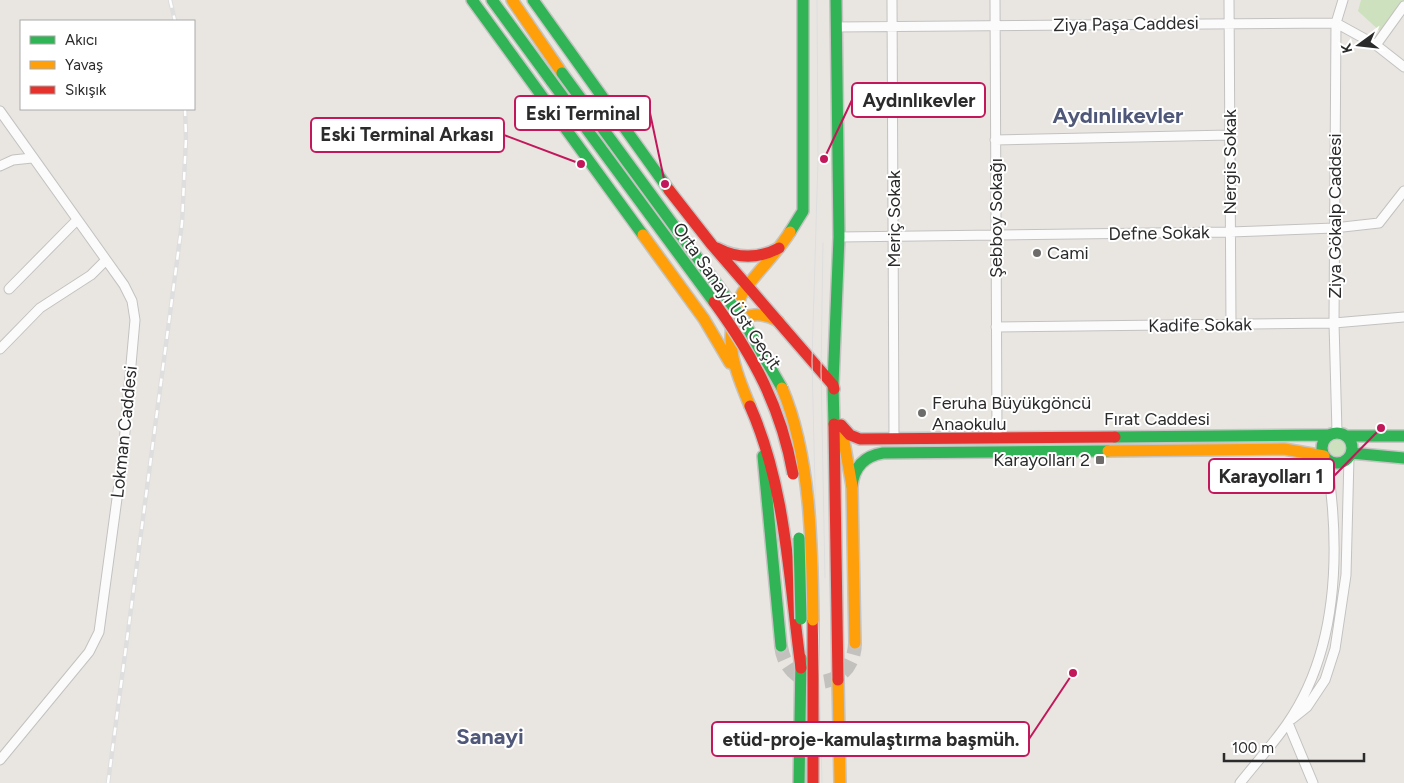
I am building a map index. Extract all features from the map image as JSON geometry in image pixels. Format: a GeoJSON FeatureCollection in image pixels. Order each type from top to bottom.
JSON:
{"type":"FeatureCollection","features":[{"type":"Feature","properties":{"kind":"main road"},"geometry":{"type":"LineString","coordinates":[[472,0],[687,296],[735,371],[762,433],[778,499],[801,668]]}},
{"type":"Feature","properties":{"kind":"main road","name":"Orta Sanayi Üst Geçit"},"geometry":{"type":"LineString","coordinates":[[512,0],[562,73],[743,320],[779,381],[793,414],[801,446],[812,567],[807,620]]}},
{"type":"Feature","properties":{"kind":"main road"},"geometry":{"type":"LineString","coordinates":[[533,0],[646,160],[712,245],[833,386],[852,486],[855,642]]}},
{"type":"Feature","properties":{"kind":"main road"},"geometry":{"type":"LineString","coordinates":[[735,371],[730,347],[730,330],[735,308],[747,285],[781,247],[803,211],[803,0]]}},
{"type":"Feature","properties":{"kind":"main road"},"geometry":{"type":"LineString","coordinates":[[836,0],[838,237],[833,386],[840,783]]}},
{"type":"Feature","properties":{"kind":"main road","name":"Orta Sanayi Üst Geçit"},"geometry":{"type":"LineString","coordinates":[[492,2],[748,352],[772,393],[784,426],[793,469],[807,620]]}},
{"type":"Feature","properties":{"kind":"main road"},"geometry":{"type":"LineString","coordinates":[[712,245],[727,253],[743,257],[759,256],[781,247]]}},
{"type":"Feature","properties":{"kind":"main road"},"geometry":{"type":"LineString","coordinates":[[687,296],[698,304],[722,304],[732,296],[735,287],[735,278],[729,264]]}},
{"type":"Feature","properties":{"kind":"main road"},"geometry":{"type":"LineString","coordinates":[[730,330],[739,320],[751,314],[764,314],[780,324]]}},
{"type":"Feature","properties":{"kind":"main road","name":"Fırat Caddesi"},"geometry":{"type":"LineString","coordinates":[[841,424],[850,435],[860,439],[997,436],[1337,434],[1404,436]]}},
{"type":"Feature","properties":{"kind":"main road"},"geometry":{"type":"LineString","coordinates":[[762,433],[764,480],[781,646]]}},
{"type":"Feature","properties":{"kind":"main road"},"geometry":{"type":"LineString","coordinates":[[1350,455],[1351,443],[1337,434],[1321,447],[1326,458],[1341,462],[1350,455],[1404,458]]}},
{"type":"Feature","properties":{"kind":"main road","name":"Fırat Caddesi"},"geometry":{"type":"LineString","coordinates":[[852,486],[853,474],[859,465],[867,457],[883,453],[1284,449],[1326,458]]}},
{"type":"Feature","properties":{"kind":"main road"},"geometry":{"type":"LineString","coordinates":[[799,783],[801,668],[807,620]]}},
{"type":"Feature","properties":{"kind":"main road"},"geometry":{"type":"LineString","coordinates":[[807,620],[813,783]]}},
{"type":"Feature","properties":{"kind":"street","name":"Meriç Sokak"},"geometry":{"type":"LineString","coordinates":[[892,0],[894,438]]}},
{"type":"Feature","properties":{"kind":"street","name":"Şebboy Sokağı"},"geometry":{"type":"LineString","coordinates":[[994,0],[997,436]]}},
{"type":"Feature","properties":{"kind":"street","name":"Nergis Sokak"},"geometry":{"type":"LineString","coordinates":[[1229,0],[1231,324]]}},
{"type":"Feature","properties":{"kind":"street","name":"Ziya Gökalp Caddesi"},"geometry":{"type":"LineString","coordinates":[[1337,434],[1334,323],[1336,24],[1343,0]]}},
{"type":"Feature","properties":{"kind":"street"},"geometry":{"type":"LineString","coordinates":[[1376,46],[1404,6]]}},
{"type":"Feature","properties":{"kind":"street","name":"Ziya Paşa Caddesi"},"geometry":{"type":"LineString","coordinates":[[836,27],[1229,23],[1336,24],[1376,46],[1404,66]]}},
{"type":"Feature","properties":{"kind":"street","name":"Lokman Caddesi"},"geometry":{"type":"LineString","coordinates":[[0,111],[128,292],[135,320],[123,454],[99,632],[89,652],[0,760]]}},
{"type":"Feature","properties":{"kind":"street"},"geometry":{"type":"LineString","coordinates":[[996,140],[1230,135]]}},
{"type":"Feature","properties":{"kind":"street"},"geometry":{"type":"LineString","coordinates":[[0,166],[12,160],[32,158]]}},
{"type":"Feature","properties":{"kind":"street","name":"Defne Sokak"},"geometry":{"type":"LineString","coordinates":[[838,237],[1230,232],[1334,228],[1379,223],[1404,191]]}},
{"type":"Feature","properties":{"kind":"street"},"geometry":{"type":"LineString","coordinates":[[9,289],[77,220]]}},
{"type":"Feature","properties":{"kind":"street"},"geometry":{"type":"LineString","coordinates":[[0,349],[35,313],[90,275],[106,260]]}},
{"type":"Feature","properties":{"kind":"street","name":"Kadife Sokak"},"geometry":{"type":"LineString","coordinates":[[996,327],[1334,323],[1404,317]]}},
{"type":"Feature","properties":{"kind":"street"},"geometry":{"type":"LineString","coordinates":[[1288,723],[1307,707],[1325,680],[1335,649],[1346,575],[1350,455]]}},
{"type":"Feature","properties":{"kind":"street"},"geometry":{"type":"LineString","coordinates":[[1240,783],[1288,723],[1312,677],[1323,641],[1335,572],[1333,499],[1326,458]]}},
{"type":"Feature","properties":{"kind":"street"},"geometry":{"type":"LineString","coordinates":[[1288,723],[1314,783]]}},
{"type":"Feature","properties":{"kind":"green space"},"geometry":{"type":"Polygon","coordinates":[[[1361,0],[1404,0],[1404,3],[1382,33],[1358,11],[1361,0]]]}},
{"type":"Feature","properties":{"kind":"green space"},"geometry":{"type":"Polygon","coordinates":[[[1334,440],[1340,440],[1345,445],[1343,454],[1334,456],[1329,451],[1329,445],[1334,440]]]}},
{"type":"Feature","properties":{"kind":"tunnel"},"geometry":{"type":"LineString","coordinates":[[781,646],[786,662],[795,674],[807,680],[820,682],[833,679],[844,672],[852,660],[855,643]]}},
{"type":"Feature","properties":{"kind":"tram line"},"geometry":{"type":"LineString","coordinates":[[817,0],[818,159],[812,361],[822,783]]}},
{"type":"Feature","properties":{"kind":"tram line"},"geometry":{"type":"LineString","coordinates":[[823,243],[821,371],[825,578]]}},
{"type":"Feature","properties":{"kind":"railway"},"geometry":{"type":"LineString","coordinates":[[170,0],[175,20]]}},
{"type":"Feature","properties":{"kind":"railway"},"geometry":{"type":"LineString","coordinates":[[108,783],[182,223],[186,138],[185,110]]}},
{"type":"Feature","properties":{"kind":"traffic: fast"},"geometry":{"type":"LineString","coordinates":[[472,0],[643,235]]}},
{"type":"Feature","properties":{"kind":"traffic: fast"},"geometry":{"type":"LineString","coordinates":[[492,0],[552,82]]}},
{"type":"Feature","properties":{"kind":"traffic: fast"},"geometry":{"type":"LineString","coordinates":[[533,0],[669,190]]}},
{"type":"Feature","properties":{"kind":"traffic: fast"},"geometry":{"type":"LineString","coordinates":[[790,232],[803,211],[803,0]]}},
{"type":"Feature","properties":{"kind":"traffic: fast"},"geometry":{"type":"LineString","coordinates":[[834,424],[833,385],[839,237],[836,0]]}},
{"type":"Feature","properties":{"kind":"traffic: fast"},"geometry":{"type":"LineString","coordinates":[[562,73],[743,320],[782,388]]}},
{"type":"Feature","properties":{"kind":"traffic: fast"},"geometry":{"type":"LineString","coordinates":[[552,82],[714,302]]}},
{"type":"Feature","properties":{"kind":"traffic: fast"},"geometry":{"type":"LineString","coordinates":[[1337,433],[1348,437],[1352,448],[1348,459],[1337,463],[1326,459],[1322,448],[1326,437],[1337,433]]}},
{"type":"Feature","properties":{"kind":"traffic: fast"},"geometry":{"type":"LineString","coordinates":[[1115,437],[1328,435]]}},
{"type":"Feature","properties":{"kind":"traffic: fast"},"geometry":{"type":"LineString","coordinates":[[1346,436],[1404,436]]}},
{"type":"Feature","properties":{"kind":"traffic: fast"},"geometry":{"type":"LineString","coordinates":[[852,486],[855,473],[861,464],[870,457],[883,453],[1108,451]]}},
{"type":"Feature","properties":{"kind":"traffic: fast"},"geometry":{"type":"LineString","coordinates":[[1351,453],[1404,458]]}},
{"type":"Feature","properties":{"kind":"traffic: fast"},"geometry":{"type":"LineString","coordinates":[[763,456],[781,646]]}},
{"type":"Feature","properties":{"kind":"traffic: fast"},"geometry":{"type":"LineString","coordinates":[[799,538],[801,619]]}},
{"type":"Feature","properties":{"kind":"traffic: fast"},"geometry":{"type":"LineString","coordinates":[[799,783],[801,658]]}},
{"type":"Feature","properties":{"kind":"traffic: slow"},"geometry":{"type":"LineString","coordinates":[[512,0],[562,73]]}},
{"type":"Feature","properties":{"kind":"traffic: slow"},"geometry":{"type":"LineString","coordinates":[[750,406],[740,382],[733,357],[731,345],[733,320],[744,291],[790,232]]}},
{"type":"Feature","properties":{"kind":"traffic: slow"},"geometry":{"type":"LineString","coordinates":[[643,235],[704,319],[730,363]]}},
{"type":"Feature","properties":{"kind":"traffic: slow"},"geometry":{"type":"LineString","coordinates":[[733,326],[743,318],[754,315],[766,316],[778,321]]}},
{"type":"Feature","properties":{"kind":"traffic: slow"},"geometry":{"type":"LineString","coordinates":[[782,388],[792,414],[804,472],[812,562],[813,620]]}},
{"type":"Feature","properties":{"kind":"traffic: slow"},"geometry":{"type":"LineString","coordinates":[[841,425],[852,486],[855,643]]}},
{"type":"Feature","properties":{"kind":"traffic: slow"},"geometry":{"type":"LineString","coordinates":[[1108,451],[1284,449],[1324,456]]}},
{"type":"Feature","properties":{"kind":"traffic: slow"},"geometry":{"type":"LineString","coordinates":[[838,680],[840,783]]}},
{"type":"Feature","properties":{"kind":"traffic: jam"},"geometry":{"type":"LineString","coordinates":[[669,190],[712,245],[833,385],[834,389]]}},
{"type":"Feature","properties":{"kind":"traffic: jam"},"geometry":{"type":"LineString","coordinates":[[717,248],[740,256],[756,256],[779,248]]}},
{"type":"Feature","properties":{"kind":"traffic: jam"},"geometry":{"type":"LineString","coordinates":[[714,302],[742,343],[764,384],[781,427],[793,474]]}},
{"type":"Feature","properties":{"kind":"traffic: jam"},"geometry":{"type":"LineString","coordinates":[[750,406],[762,437],[779,502],[801,668]]}},
{"type":"Feature","properties":{"kind":"traffic: jam"},"geometry":{"type":"LineString","coordinates":[[834,424],[838,680]]}},
{"type":"Feature","properties":{"kind":"traffic: jam"},"geometry":{"type":"LineString","coordinates":[[841,425],[850,435],[860,439],[1115,437]]}},
{"type":"Feature","properties":{"kind":"traffic: jam"},"geometry":{"type":"LineString","coordinates":[[813,620],[813,783]]}},
{"type":"Feature","properties":{"kind":"place","name":"Aydınlıkevler"},"geometry":{"type":"Point","coordinates":[824,159]}},
{"type":"Feature","properties":{"kind":"place","name":"Eski Terminal Arkası"},"geometry":{"type":"Point","coordinates":[581,164]}},
{"type":"Feature","properties":{"kind":"place","name":"Eski Terminal"},"geometry":{"type":"Point","coordinates":[665,184]}},
{"type":"Feature","properties":{"kind":"place","name":"Cami"},"geometry":{"type":"Point","coordinates":[1037,253]}},
{"type":"Feature","properties":{"kind":"place","name":"Feruha Büyükgöncü Anaokulu"},"geometry":{"type":"Point","coordinates":[922,413]}},
{"type":"Feature","properties":{"kind":"place","name":"Karayolları 1"},"geometry":{"type":"Point","coordinates":[1381,428]}},
{"type":"Feature","properties":{"kind":"place","name":"Karayolları 2"},"geometry":{"type":"Point","coordinates":[1100,460]}},
{"type":"Feature","properties":{"kind":"place","name":"etüd-proje-kamulaştırma başmüh."},"geometry":{"type":"Point","coordinates":[1073,673]}},
{"type":"Feature","properties":{"kind":"district","name":"Aydınlıkevler"},"geometry":{"type":"Point","coordinates":[1118,115]}},
{"type":"Feature","properties":{"kind":"district","name":"Sanayi"},"geometry":{"type":"Point","coordinates":[490,736]}}]}
